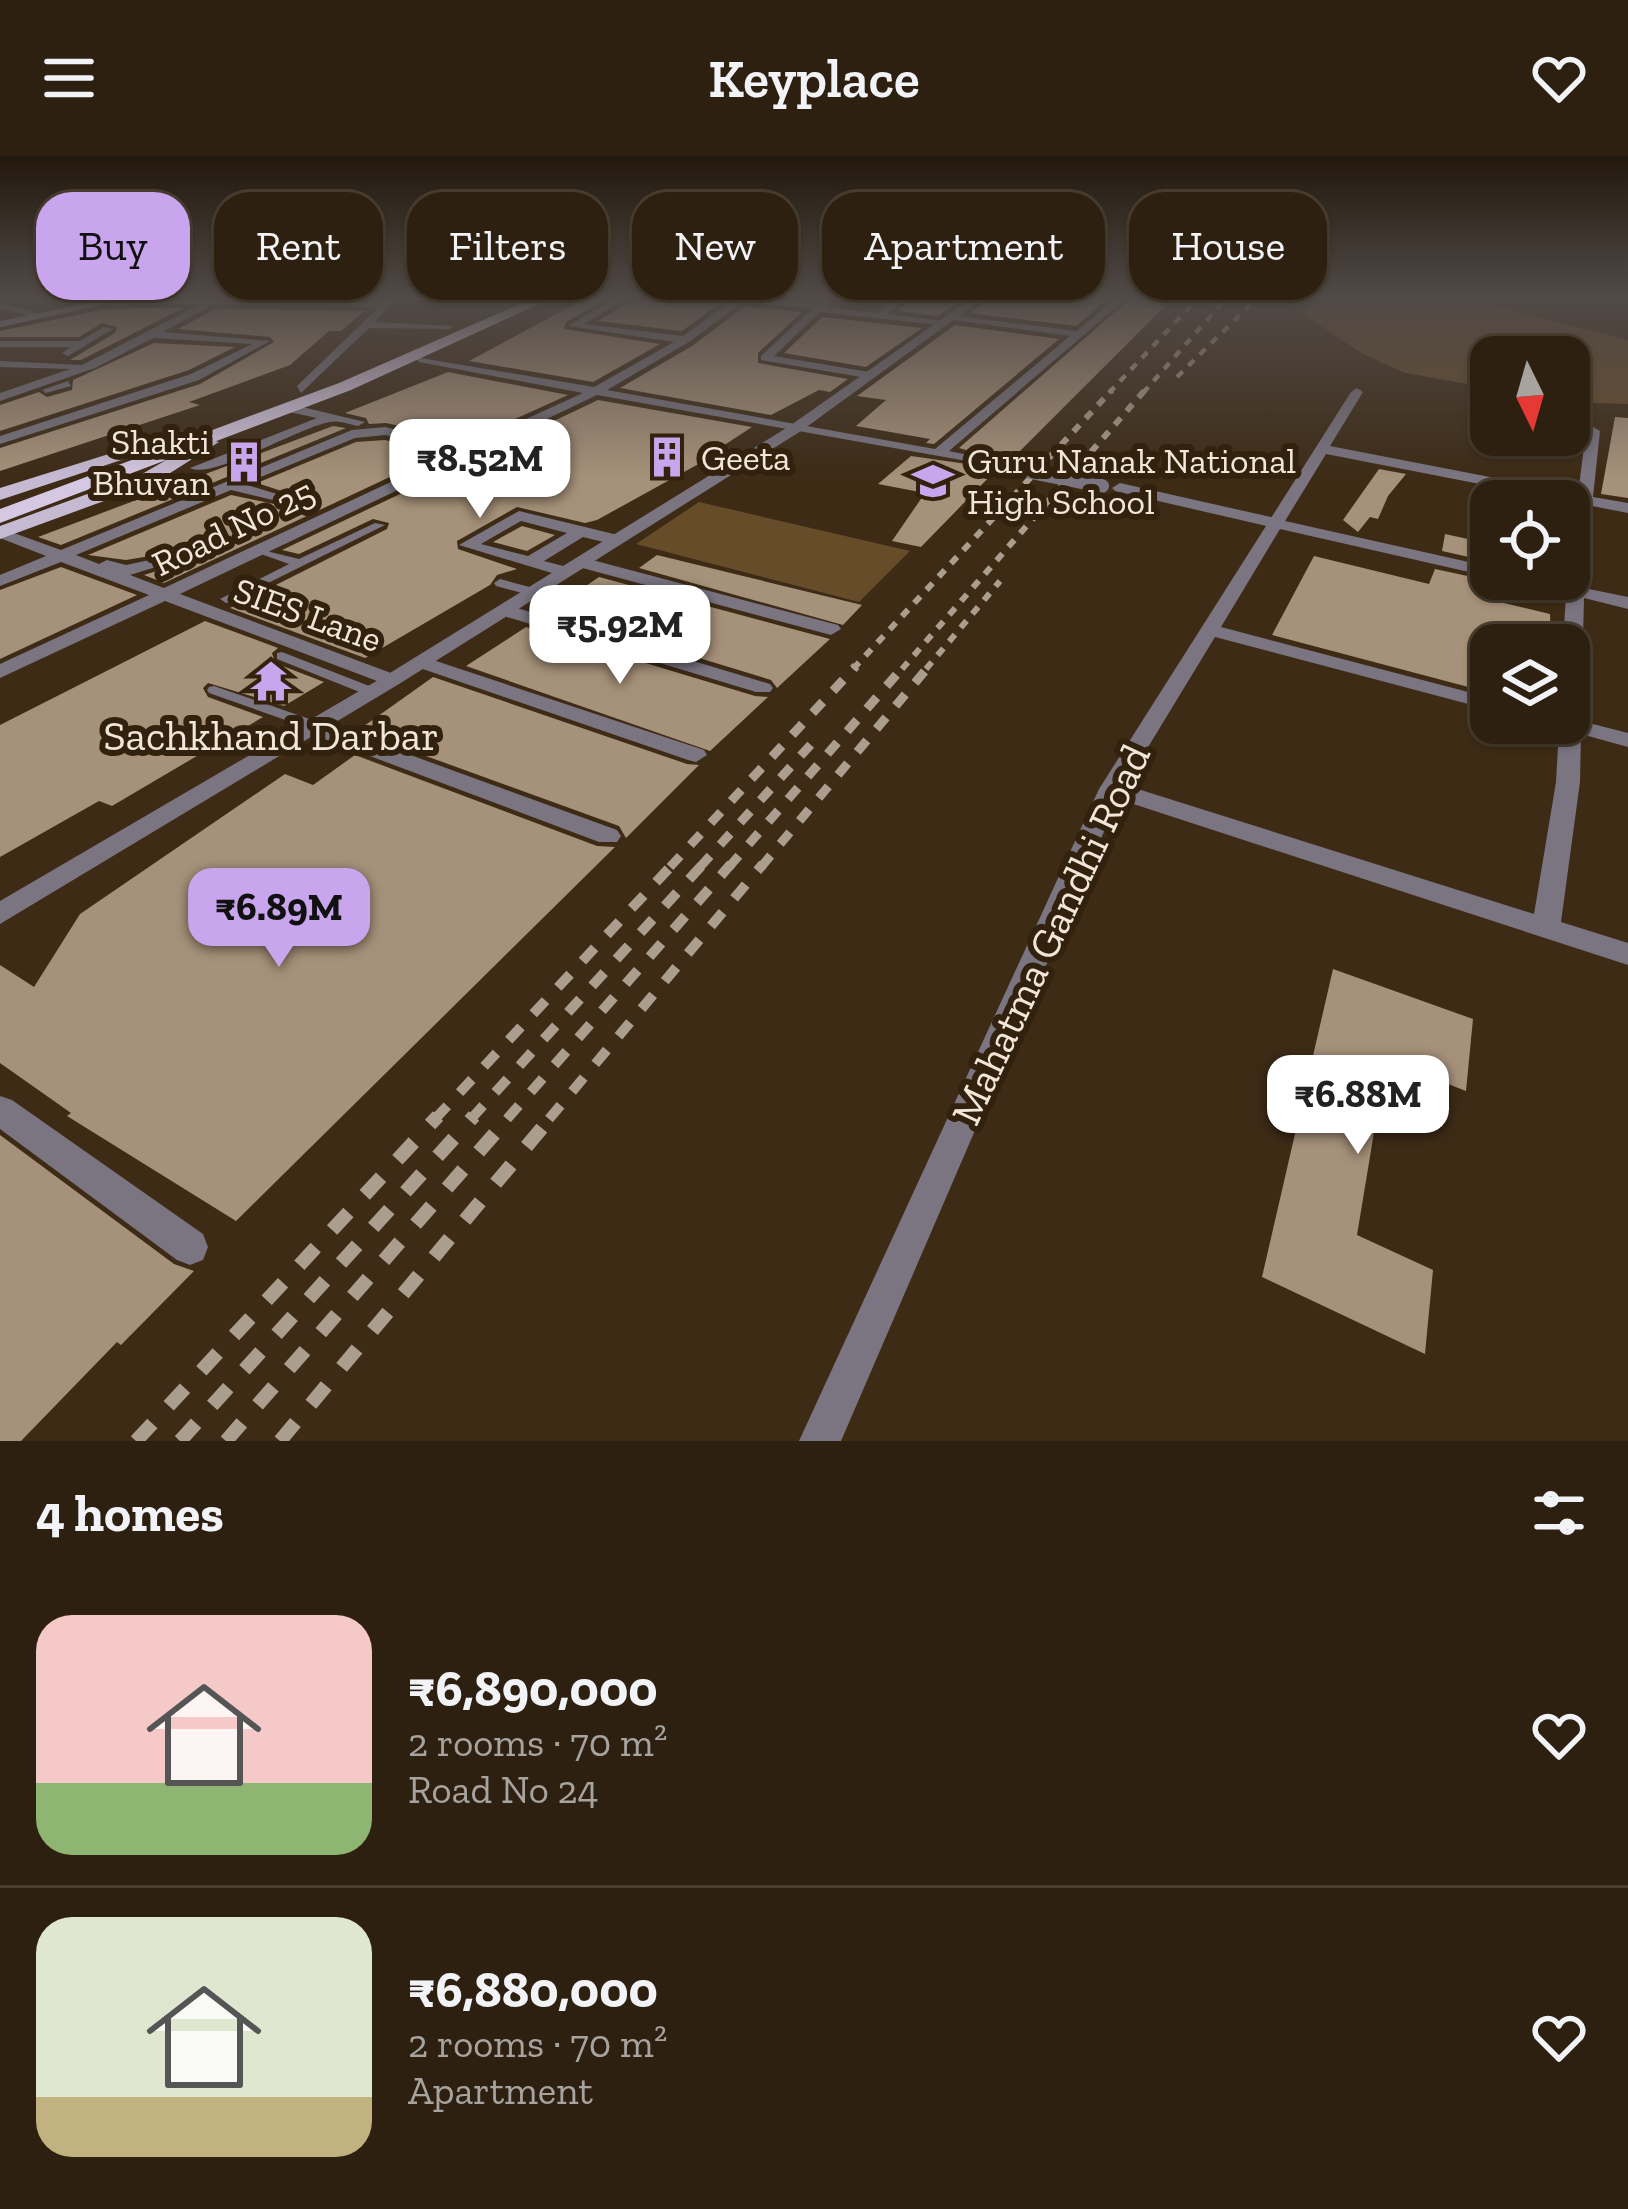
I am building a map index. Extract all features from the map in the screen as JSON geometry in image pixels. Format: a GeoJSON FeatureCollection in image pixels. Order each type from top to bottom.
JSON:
{"type":"FeatureCollection","features":[{"type":"Feature","properties":{"kind":"highway"},"geometry":{"type":"LineString","coordinates":[[201,444],[301,389],[376,357]]}},
{"type":"Feature","properties":{"kind":"highway"},"geometry":{"type":"LineString","coordinates":[[0,513],[201,444],[423,357]]}},
{"type":"Feature","properties":{"kind":"main road"},"geometry":{"type":"LineString","coordinates":[[0,494],[201,444]]}},
{"type":"Feature","properties":{"kind":"main road"},"geometry":{"type":"LineString","coordinates":[[0,533],[149,478],[201,444]]}},
{"type":"Feature","properties":{"kind":"street"},"geometry":{"type":"LineString","coordinates":[[61,365],[67,357]]}},
{"type":"Feature","properties":{"kind":"street"},"geometry":{"type":"LineString","coordinates":[[0,397],[60,385],[109,357]]}},
{"type":"Feature","properties":{"kind":"street"},"geometry":{"type":"LineString","coordinates":[[0,440],[195,377],[233,357]]}},
{"type":"Feature","properties":{"kind":"street"},"geometry":{"type":"LineString","coordinates":[[301,389],[334,357]]}},
{"type":"Feature","properties":{"kind":"street","name":"Road No 25"},"geometry":{"type":"LineString","coordinates":[[0,672],[596,392],[656,357]]}},
{"type":"Feature","properties":{"kind":"street"},"geometry":{"type":"LineString","coordinates":[[766,357],[869,376]]}},
{"type":"Feature","properties":{"kind":"street"},"geometry":{"type":"LineString","coordinates":[[0,914],[421,662],[796,428],[896,357]]}},
{"type":"Feature","properties":{"kind":"street"},"geometry":{"type":"LineString","coordinates":[[939,454],[1052,357]]}},
{"type":"Feature","properties":{"kind":"street"},"geometry":{"type":"LineString","coordinates":[[419,359],[974,460]]}},
{"type":"Feature","properties":{"kind":"street"},"geometry":{"type":"LineString","coordinates":[[0,364],[91,366]]}},
{"type":"Feature","properties":{"kind":"street","name":"Mahatma Gandhi Road"},"geometry":{"type":"LineString","coordinates":[[829,1437],[1111,790],[1357,392]]}},
{"type":"Feature","properties":{"kind":"street"},"geometry":{"type":"LineString","coordinates":[[293,409],[358,422]]}},
{"type":"Feature","properties":{"kind":"street"},"geometry":{"type":"LineString","coordinates":[[201,444],[264,442],[331,417]]}},
{"type":"Feature","properties":{"kind":"street"},"geometry":{"type":"LineString","coordinates":[[154,562],[126,571],[93,560],[227,482],[361,432],[386,431],[469,452]]}},
{"type":"Feature","properties":{"kind":"street"},"geometry":{"type":"LineString","coordinates":[[1588,480],[1593,431]]}},
{"type":"Feature","properties":{"kind":"street"},"geometry":{"type":"LineString","coordinates":[[201,444],[264,442],[290,449]]}},
{"type":"Feature","properties":{"kind":"street"},"geometry":{"type":"LineString","coordinates":[[201,444],[194,470],[285,502]]}},
{"type":"Feature","properties":{"kind":"street"},"geometry":{"type":"LineString","coordinates":[[1322,449],[1482,480]]}},
{"type":"Feature","properties":{"kind":"street"},"geometry":{"type":"LineString","coordinates":[[1005,467],[1470,567]]}},
{"type":"Feature","properties":{"kind":"street"},"geometry":{"type":"LineString","coordinates":[[0,580],[252,492]]}},
{"type":"Feature","properties":{"kind":"street"},"geometry":{"type":"LineString","coordinates":[[1590,501],[1628,508]]}},
{"type":"Feature","properties":{"kind":"street"},"geometry":{"type":"LineString","coordinates":[[616,540],[517,517],[466,545],[831,628]]}},
{"type":"Feature","properties":{"kind":"street"},"geometry":{"type":"LineString","coordinates":[[529,563],[581,531]]}},
{"type":"Feature","properties":{"kind":"street","name":"SIES Lane"},"geometry":{"type":"LineString","coordinates":[[0,533],[382,686]]}},
{"type":"Feature","properties":{"kind":"street"},"geometry":{"type":"LineString","coordinates":[[1590,594],[1628,603]]}},
{"type":"Feature","properties":{"kind":"street"},"geometry":{"type":"LineString","coordinates":[[504,610],[763,688]]}},
{"type":"Feature","properties":{"kind":"street"},"geometry":{"type":"LineString","coordinates":[[1207,629],[1470,698]]}},
{"type":"Feature","properties":{"kind":"street"},"geometry":{"type":"LineString","coordinates":[[421,662],[696,755]]}},
{"type":"Feature","properties":{"kind":"street"},"geometry":{"type":"LineString","coordinates":[[315,726],[608,836]]}},
{"type":"Feature","properties":{"kind":"street"},"geometry":{"type":"LineString","coordinates":[[1590,730],[1628,740]]}},
{"type":"Feature","properties":{"kind":"street"},"geometry":{"type":"LineString","coordinates":[[1546,928],[1566,744]]}},
{"type":"Feature","properties":{"kind":"street"},"geometry":{"type":"LineString","coordinates":[[1111,790],[1628,954]]}},
{"type":"Feature","properties":{"kind":"street"},"geometry":{"type":"LineString","coordinates":[[0,1110],[190,1247]]}},
{"type":"Feature","properties":{"kind":"lane"},"geometry":{"type":"LineString","coordinates":[[226,599],[379,525]]}},
{"type":"Feature","properties":{"kind":"lane"},"geometry":{"type":"LineString","coordinates":[[262,550],[299,563]]}},
{"type":"Feature","properties":{"kind":"lane"},"geometry":{"type":"LineString","coordinates":[[500,583],[533,592]]}},
{"type":"Feature","properties":{"kind":"lane"},"geometry":{"type":"LineString","coordinates":[[281,656],[382,686]]}},
{"type":"Feature","properties":{"kind":"lane"},"geometry":{"type":"LineString","coordinates":[[214,690],[315,726]]}},
{"type":"Feature","properties":{"kind":"shaded area"},"geometry":{"type":"Polygon","coordinates":[[[1370,357],[1470,357],[1470,384],[1405,373],[1370,357]]]}},
{"type":"Feature","properties":{"kind":"shaded area"},"geometry":{"type":"Polygon","coordinates":[[[1590,357],[1628,357],[1628,404],[1590,403],[1590,357]]]}},
{"type":"Feature","properties":{"kind":"shaded area"},"geometry":{"type":"Polygon","coordinates":[[[699,502],[910,551],[859,602],[636,544],[699,502]]]}},
{"type":"Feature","properties":{"kind":"building"},"geometry":{"type":"Polygon","coordinates":[[[123,357],[215,357],[189,370],[0,431],[0,405],[39,392],[47,397],[72,390],[73,380],[123,357]]]}},
{"type":"Feature","properties":{"kind":"building"},"geometry":{"type":"Polygon","coordinates":[[[248,357],[299,357],[290,365],[189,402],[200,405],[0,471],[0,448],[200,384],[248,357]]]}},
{"type":"Feature","properties":{"kind":"building"},"geometry":{"type":"Polygon","coordinates":[[[476,357],[637,357],[593,382],[469,361],[476,357]]]}},
{"type":"Feature","properties":{"kind":"building"},"geometry":{"type":"Polygon","coordinates":[[[673,357],[758,357],[758,363],[848,379],[830,392],[819,390],[771,415],[620,388],[673,357]]]}},
{"type":"Feature","properties":{"kind":"building"},"geometry":{"type":"Polygon","coordinates":[[[807,357],[880,357],[866,367],[807,357]]]}},
{"type":"Feature","properties":{"kind":"building"},"geometry":{"type":"Polygon","coordinates":[[[911,357],[1038,357],[934,444],[926,443],[930,439],[856,426],[886,400],[857,396],[911,357]]]}},
{"type":"Feature","properties":{"kind":"building"},"geometry":{"type":"Polygon","coordinates":[[[1063,357],[1114,357],[1014,457],[997,459],[995,471],[921,547],[892,541],[925,493],[878,484],[911,456],[981,466],[981,454],[959,448],[1063,357]]]}},
{"type":"Feature","properties":{"kind":"building"},"geometry":{"type":"Polygon","coordinates":[[[448,372],[568,395],[467,441],[386,423],[369,424],[366,418],[345,413],[448,372]]]}},
{"type":"Feature","properties":{"kind":"building"},"geometry":{"type":"Polygon","coordinates":[[[598,400],[752,427],[709,455],[713,456],[597,520],[585,523],[517,507],[457,541],[458,549],[517,569],[497,575],[490,585],[365,658],[230,608],[387,529],[389,523],[373,519],[299,554],[282,550],[598,400]]]}},
{"type":"Feature","properties":{"kind":"building"},"geometry":{"type":"Polygon","coordinates":[[[1615,417],[1628,418],[1628,498],[1601,494],[1615,417]]]}},
{"type":"Feature","properties":{"kind":"building"},"geometry":{"type":"Polygon","coordinates":[[[333,426],[346,428],[61,545],[38,537],[333,426]]]}},
{"type":"Feature","properties":{"kind":"building"},"geometry":{"type":"Polygon","coordinates":[[[385,440],[441,453],[164,583],[144,575],[163,569],[162,554],[126,560],[88,555],[231,495],[293,508],[291,494],[257,483],[356,442],[385,440]]]}},
{"type":"Feature","properties":{"kind":"building"},"geometry":{"type":"Polygon","coordinates":[[[1379,469],[1406,474],[1388,496],[1378,519],[1370,517],[1358,532],[1343,520],[1379,469]]]}},
{"type":"Feature","properties":{"kind":"building"},"geometry":{"type":"Polygon","coordinates":[[[522,526],[555,535],[527,551],[493,542],[522,526]]]}},
{"type":"Feature","properties":{"kind":"building"},"geometry":{"type":"Polygon","coordinates":[[[1445,534],[1470,539],[1470,557],[1442,551],[1445,534]]]}},
{"type":"Feature","properties":{"kind":"building"},"geometry":{"type":"Polygon","coordinates":[[[657,555],[862,605],[843,625],[639,568],[657,555]]]}},
{"type":"Feature","properties":{"kind":"building"},"geometry":{"type":"Polygon","coordinates":[[[1314,556],[1429,584],[1435,569],[1470,576],[1470,600],[1491,600],[1550,614],[1550,624],[1470,624],[1470,687],[1272,635],[1314,556]]]}},
{"type":"Feature","properties":{"kind":"building"},"geometry":{"type":"Polygon","coordinates":[[[61,567],[137,595],[0,659],[0,590],[61,567]]]}},
{"type":"Feature","properties":{"kind":"building"},"geometry":{"type":"Polygon","coordinates":[[[599,577],[830,639],[777,688],[771,680],[548,612],[599,577]]]}},
{"type":"Feature","properties":{"kind":"building"},"geometry":{"type":"Polygon","coordinates":[[[205,621],[278,648],[272,653],[275,663],[324,682],[284,706],[208,683],[203,688],[208,697],[263,717],[112,806],[99,801],[0,857],[0,725],[205,621]]]}},
{"type":"Feature","properties":{"kind":"building"},"geometry":{"type":"Polygon","coordinates":[[[526,627],[768,697],[710,751],[466,666],[526,627]]]}},
{"type":"Feature","properties":{"kind":"building"},"geometry":{"type":"Polygon","coordinates":[[[433,677],[699,765],[626,838],[619,826],[357,731],[433,677]]]}},
{"type":"Feature","properties":{"kind":"building"},"geometry":{"type":"Polygon","coordinates":[[[355,755],[597,846],[615,847],[236,1221],[67,1116],[71,1113],[0,1063],[0,965],[34,987],[80,914],[285,774],[313,785],[355,755]]]}},
{"type":"Feature","properties":{"kind":"building"},"geometry":{"type":"Polygon","coordinates":[[[1333,969],[1473,1019],[1466,1091],[1386,1060],[1357,1235],[1433,1270],[1425,1354],[1262,1277],[1333,969]]]}},
{"type":"Feature","properties":{"kind":"building"},"geometry":{"type":"Polygon","coordinates":[[[0,1135],[174,1264],[194,1271],[21,1441],[0,1441],[0,1135]]]}},
{"type":"Feature","properties":{"kind":"railway"},"geometry":{"type":"LineString","coordinates":[[1109,393],[1143,357]]}},
{"type":"Feature","properties":{"kind":"railway"},"geometry":{"type":"LineString","coordinates":[[1143,393],[1175,357]]}},
{"type":"Feature","properties":{"kind":"railway"},"geometry":{"type":"LineString","coordinates":[[1177,377],[1197,357]]}},
{"type":"Feature","properties":{"kind":"railway"},"geometry":{"type":"LineString","coordinates":[[853,669],[1112,390]]}},
{"type":"Feature","properties":{"kind":"railway"},"geometry":{"type":"LineString","coordinates":[[902,669],[1145,390]]}},
{"type":"Feature","properties":{"kind":"railway"},"geometry":{"type":"LineString","coordinates":[[926,669],[1000,581]]}},
{"type":"Feature","properties":{"kind":"railway"},"geometry":{"type":"LineString","coordinates":[[670,867],[856,666]]}},
{"type":"Feature","properties":{"kind":"railway"},"geometry":{"type":"LineString","coordinates":[[729,867],[904,666]]}},
{"type":"Feature","properties":{"kind":"railway"},"geometry":{"type":"LineString","coordinates":[[761,867],[929,666]]}},
{"type":"Feature","properties":{"kind":"railway"},"geometry":{"type":"LineString","coordinates":[[700,867],[814,741]]}},
{"type":"Feature","properties":{"kind":"railway"},"geometry":{"type":"LineString","coordinates":[[435,1119],[673,864]]}},
{"type":"Feature","properties":{"kind":"railway"},"geometry":{"type":"LineString","coordinates":[[471,1119],[703,864]]}},
{"type":"Feature","properties":{"kind":"railway"},"geometry":{"type":"LineString","coordinates":[[507,1119],[731,864]]}},
{"type":"Feature","properties":{"kind":"railway"},"geometry":{"type":"LineString","coordinates":[[549,1119],[763,864]]}},
{"type":"Feature","properties":{"kind":"railway"},"geometry":{"type":"LineString","coordinates":[[136,1441],[438,1116]]}},
{"type":"Feature","properties":{"kind":"railway"},"geometry":{"type":"LineString","coordinates":[[180,1441],[474,1116]]}},
{"type":"Feature","properties":{"kind":"railway"},"geometry":{"type":"LineString","coordinates":[[226,1441],[510,1116]]}},
{"type":"Feature","properties":{"kind":"railway"},"geometry":{"type":"LineString","coordinates":[[280,1441],[552,1116]]}},
{"type":"Feature","properties":{"kind":"place","name":"Geeta"},"geometry":{"type":"Point","coordinates":[667,457]}},
{"type":"Feature","properties":{"kind":"place","name":"Shakti Bhuvan"},"geometry":{"type":"Point","coordinates":[244,462]}},
{"type":"Feature","properties":{"kind":"place","name":"Guru Nanak National High School"},"geometry":{"type":"Point","coordinates":[933,481]}},
{"type":"Feature","properties":{"kind":"place","name":"Sachkhand Darbar"},"geometry":{"type":"Point","coordinates":[271,681]}}]}
